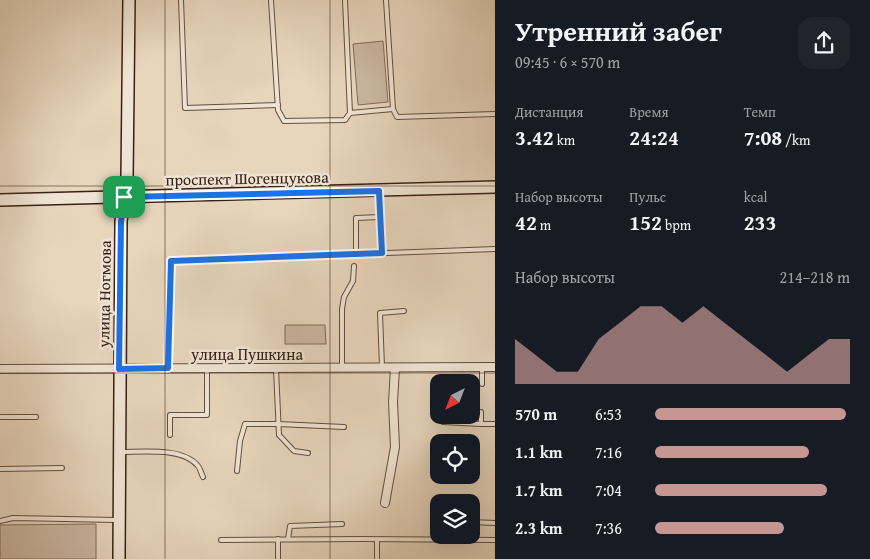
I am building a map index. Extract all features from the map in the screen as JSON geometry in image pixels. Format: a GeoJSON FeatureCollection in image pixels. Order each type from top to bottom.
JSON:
{"type":"FeatureCollection","features":[{"type":"Feature","properties":{"kind":"street","name":"улица Ногмова"},"geometry":{"type":"LineString","coordinates":[[119,559],[121,222],[127,178],[129,0]]}},
{"type":"Feature","properties":{"kind":"street","name":"проспект Шогенцукова"},"geometry":{"type":"LineString","coordinates":[[0,200],[495,187]]}},
{"type":"Feature","properties":{"kind":"street","name":"улица Пушкина"},"geometry":{"type":"LineString","coordinates":[[0,369],[495,367]]}},
{"type":"Feature","properties":{"kind":"street"},"geometry":{"type":"LineString","coordinates":[[385,503],[395,447],[393,402],[395,368]]}},
{"type":"Feature","properties":{"kind":"lane"},"geometry":{"type":"LineString","coordinates":[[181,0],[185,108],[278,105]]}},
{"type":"Feature","properties":{"kind":"lane"},"geometry":{"type":"LineString","coordinates":[[271,0],[278,110],[284,121],[345,120],[350,113],[345,0]]}},
{"type":"Feature","properties":{"kind":"lane"},"geometry":{"type":"LineString","coordinates":[[386,0],[394,109],[398,117],[495,114]]}},
{"type":"Feature","properties":{"kind":"lane"},"geometry":{"type":"LineString","coordinates":[[350,113],[394,109]]}},
{"type":"Feature","properties":{"kind":"lane"},"geometry":{"type":"LineString","coordinates":[[379,191],[382,253]]}},
{"type":"Feature","properties":{"kind":"lane"},"geometry":{"type":"LineString","coordinates":[[356,254],[356,218],[380,217]]}},
{"type":"Feature","properties":{"kind":"lane"},"geometry":{"type":"LineString","coordinates":[[168,368],[171,261],[495,249]]}},
{"type":"Feature","properties":{"kind":"lane"},"geometry":{"type":"LineString","coordinates":[[342,368],[342,309],[344,297],[353,281],[354,266]]}},
{"type":"Feature","properties":{"kind":"lane"},"geometry":{"type":"LineString","coordinates":[[382,368],[380,313],[404,311]]}},
{"type":"Feature","properties":{"kind":"lane"},"geometry":{"type":"LineString","coordinates":[[482,367],[482,384]]}},
{"type":"Feature","properties":{"kind":"lane"},"geometry":{"type":"LineString","coordinates":[[170,435],[170,415],[207,415],[208,368]]}},
{"type":"Feature","properties":{"kind":"lane"},"geometry":{"type":"LineString","coordinates":[[276,368],[279,435],[294,451],[308,453]]}},
{"type":"Feature","properties":{"kind":"lane"},"geometry":{"type":"LineString","coordinates":[[481,412],[481,424],[495,424]]}},
{"type":"Feature","properties":{"kind":"lane"},"geometry":{"type":"LineString","coordinates":[[0,417],[36,418]]}},
{"type":"Feature","properties":{"kind":"lane"},"geometry":{"type":"LineString","coordinates":[[237,471],[240,440],[245,424],[344,427]]}},
{"type":"Feature","properties":{"kind":"lane"},"geometry":{"type":"LineString","coordinates":[[119,452],[167,452],[180,455],[198,466],[203,477]]}},
{"type":"Feature","properties":{"kind":"lane"},"geometry":{"type":"LineString","coordinates":[[0,469],[62,468]]}},
{"type":"Feature","properties":{"kind":"lane"},"geometry":{"type":"LineString","coordinates":[[0,522],[13,518],[119,520]]}},
{"type":"Feature","properties":{"kind":"lane"},"geometry":{"type":"LineString","coordinates":[[480,522],[495,523]]}},
{"type":"Feature","properties":{"kind":"lane"},"geometry":{"type":"LineString","coordinates":[[288,539],[290,526],[342,524]]}},
{"type":"Feature","properties":{"kind":"lane"},"geometry":{"type":"LineString","coordinates":[[278,539],[278,559]]}},
{"type":"Feature","properties":{"kind":"lane"},"geometry":{"type":"LineString","coordinates":[[221,540],[495,540]]}},
{"type":"Feature","properties":{"kind":"lane"},"geometry":{"type":"LineString","coordinates":[[377,540],[378,559]]}},
{"type":"Feature","properties":{"kind":"shaded area"},"geometry":{"type":"Polygon","coordinates":[[[383,41],[388,102],[358,105],[353,44],[383,41]]]}},
{"type":"Feature","properties":{"kind":"shaded area"},"geometry":{"type":"Polygon","coordinates":[[[285,325],[325,325],[326,344],[285,344],[285,325]]]}},
{"type":"Feature","properties":{"kind":"shaded area"},"geometry":{"type":"Polygon","coordinates":[[[96,524],[96,559],[0,559],[0,525],[96,524]]]}},
{"type":"Feature","properties":{"kind":"route"},"geometry":{"type":"LineString","coordinates":[[379,191],[382,253],[171,261],[168,368],[119,369],[121,222],[124,197],[379,191]]}}]}
